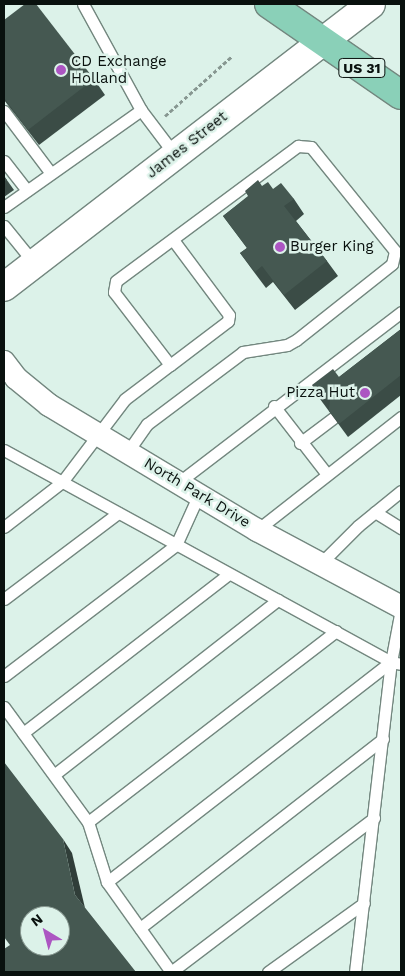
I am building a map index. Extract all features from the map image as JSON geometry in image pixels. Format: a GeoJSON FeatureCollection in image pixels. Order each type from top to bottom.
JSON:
{"type":"FeatureCollection","features":[{"type":"Feature","properties":{"kind":"highway","name":"US 31"},"geometry":{"type":"LineString","coordinates":[[269,4],[401,95]]}},
{"type":"Feature","properties":{"kind":"street","name":"James Street"},"geometry":{"type":"LineString","coordinates":[[4,286],[371,4]]}},
{"type":"Feature","properties":{"kind":"street","name":"North Park Drive"},"geometry":{"type":"LineString","coordinates":[[4,362],[36,395],[98,434],[257,530],[401,608]]}},
{"type":"Feature","properties":{"kind":"lane"},"geometry":{"type":"LineString","coordinates":[[84,4],[141,110],[175,155]]}},
{"type":"Feature","properties":{"kind":"lane"},"geometry":{"type":"LineString","coordinates":[[4,207],[50,172],[141,110]]}},
{"type":"Feature","properties":{"kind":"lane"},"geometry":{"type":"LineString","coordinates":[[4,111],[50,172]]}},
{"type":"Feature","properties":{"kind":"lane"},"geometry":{"type":"LineString","coordinates":[[128,451],[147,424],[243,352],[287,344],[296,340],[392,264],[395,258],[395,251],[311,147],[305,145],[116,281],[114,292],[170,365]]}},
{"type":"Feature","properties":{"kind":"lane"},"geometry":{"type":"LineString","coordinates":[[4,161],[27,190]]}},
{"type":"Feature","properties":{"kind":"lane"},"geometry":{"type":"LineString","coordinates":[[4,226],[34,263]]}},
{"type":"Feature","properties":{"kind":"lane"},"geometry":{"type":"LineString","coordinates":[[4,527],[62,482],[125,399],[228,321],[229,315],[172,240]]}},
{"type":"Feature","properties":{"kind":"lane"},"geometry":{"type":"LineString","coordinates":[[179,482],[274,406],[401,312]]}},
{"type":"Feature","properties":{"kind":"lane"},"geometry":{"type":"LineString","coordinates":[[274,406],[300,443],[326,473]]}},
{"type":"Feature","properties":{"kind":"lane"},"geometry":{"type":"LineString","coordinates":[[257,530],[326,473],[401,417]]}},
{"type":"Feature","properties":{"kind":"lane"},"geometry":{"type":"LineString","coordinates":[[300,443],[333,418]]}},
{"type":"Feature","properties":{"kind":"lane"},"geometry":{"type":"LineString","coordinates":[[6,454],[62,482],[396,663]]}},
{"type":"Feature","properties":{"kind":"lane"},"geometry":{"type":"LineString","coordinates":[[319,565],[375,512],[401,491]]}},
{"type":"Feature","properties":{"kind":"lane"},"geometry":{"type":"LineString","coordinates":[[4,676],[176,545],[199,494]]}},
{"type":"Feature","properties":{"kind":"lane"},"geometry":{"type":"LineString","coordinates":[[375,512],[401,528]]}},
{"type":"Feature","properties":{"kind":"lane"},"geometry":{"type":"LineString","coordinates":[[4,599],[118,513]]}},
{"type":"Feature","properties":{"kind":"lane"},"geometry":{"type":"LineString","coordinates":[[23,733],[229,574]]}},
{"type":"Feature","properties":{"kind":"lane"},"geometry":{"type":"LineString","coordinates":[[55,774],[278,600]]}},
{"type":"Feature","properties":{"kind":"lane"},"geometry":{"type":"LineString","coordinates":[[355,972],[383,739],[396,663],[401,608]]}},
{"type":"Feature","properties":{"kind":"lane"},"geometry":{"type":"LineString","coordinates":[[88,822],[336,632]]}},
{"type":"Feature","properties":{"kind":"lane"},"geometry":{"type":"LineString","coordinates":[[107,882],[396,663]]}},
{"type":"Feature","properties":{"kind":"lane"},"geometry":{"type":"LineString","coordinates":[[4,706],[88,822],[107,882],[171,972],[374,818]]}},
{"type":"Feature","properties":{"kind":"lane"},"geometry":{"type":"LineString","coordinates":[[140,928],[383,739]]}},
{"type":"Feature","properties":{"kind":"lane"},"geometry":{"type":"LineString","coordinates":[[268,972],[364,903]]}},
{"type":"Feature","properties":{"kind":"building"},"geometry":{"type":"Polygon","coordinates":[[[25,4],[36,4],[94,79],[28,130],[4,98],[4,20],[25,4]]]}},
{"type":"Feature","properties":{"kind":"building","name":"Burger King"},"geometry":{"type":"Polygon","coordinates":[[[258,180],[262,186],[268,182],[273,189],[281,183],[294,199],[284,206],[327,261],[284,295],[262,266],[255,272],[240,253],[247,248],[223,216],[248,196],[245,191],[258,180]]]}},
{"type":"Feature","properties":{"kind":"building"},"geometry":{"type":"Polygon","coordinates":[[[401,329],[401,375],[339,424],[329,411],[330,400],[320,399],[312,385],[333,369],[339,377],[401,329]]]}},
{"type":"Feature","properties":{"kind":"building"},"geometry":{"type":"Polygon","coordinates":[[[4,762],[63,839],[75,895],[136,972],[4,972],[4,949],[10,945],[4,937],[4,762]]]}},
{"type":"Feature","properties":{"kind":"place","name":"CD Exchange Holland"},"geometry":{"type":"Point","coordinates":[61,70]}},
{"type":"Feature","properties":{"kind":"place","name":"Burger King"},"geometry":{"type":"Point","coordinates":[280,247]}},
{"type":"Feature","properties":{"kind":"place","name":"Pizza Hut"},"geometry":{"type":"Point","coordinates":[365,393]}}]}
